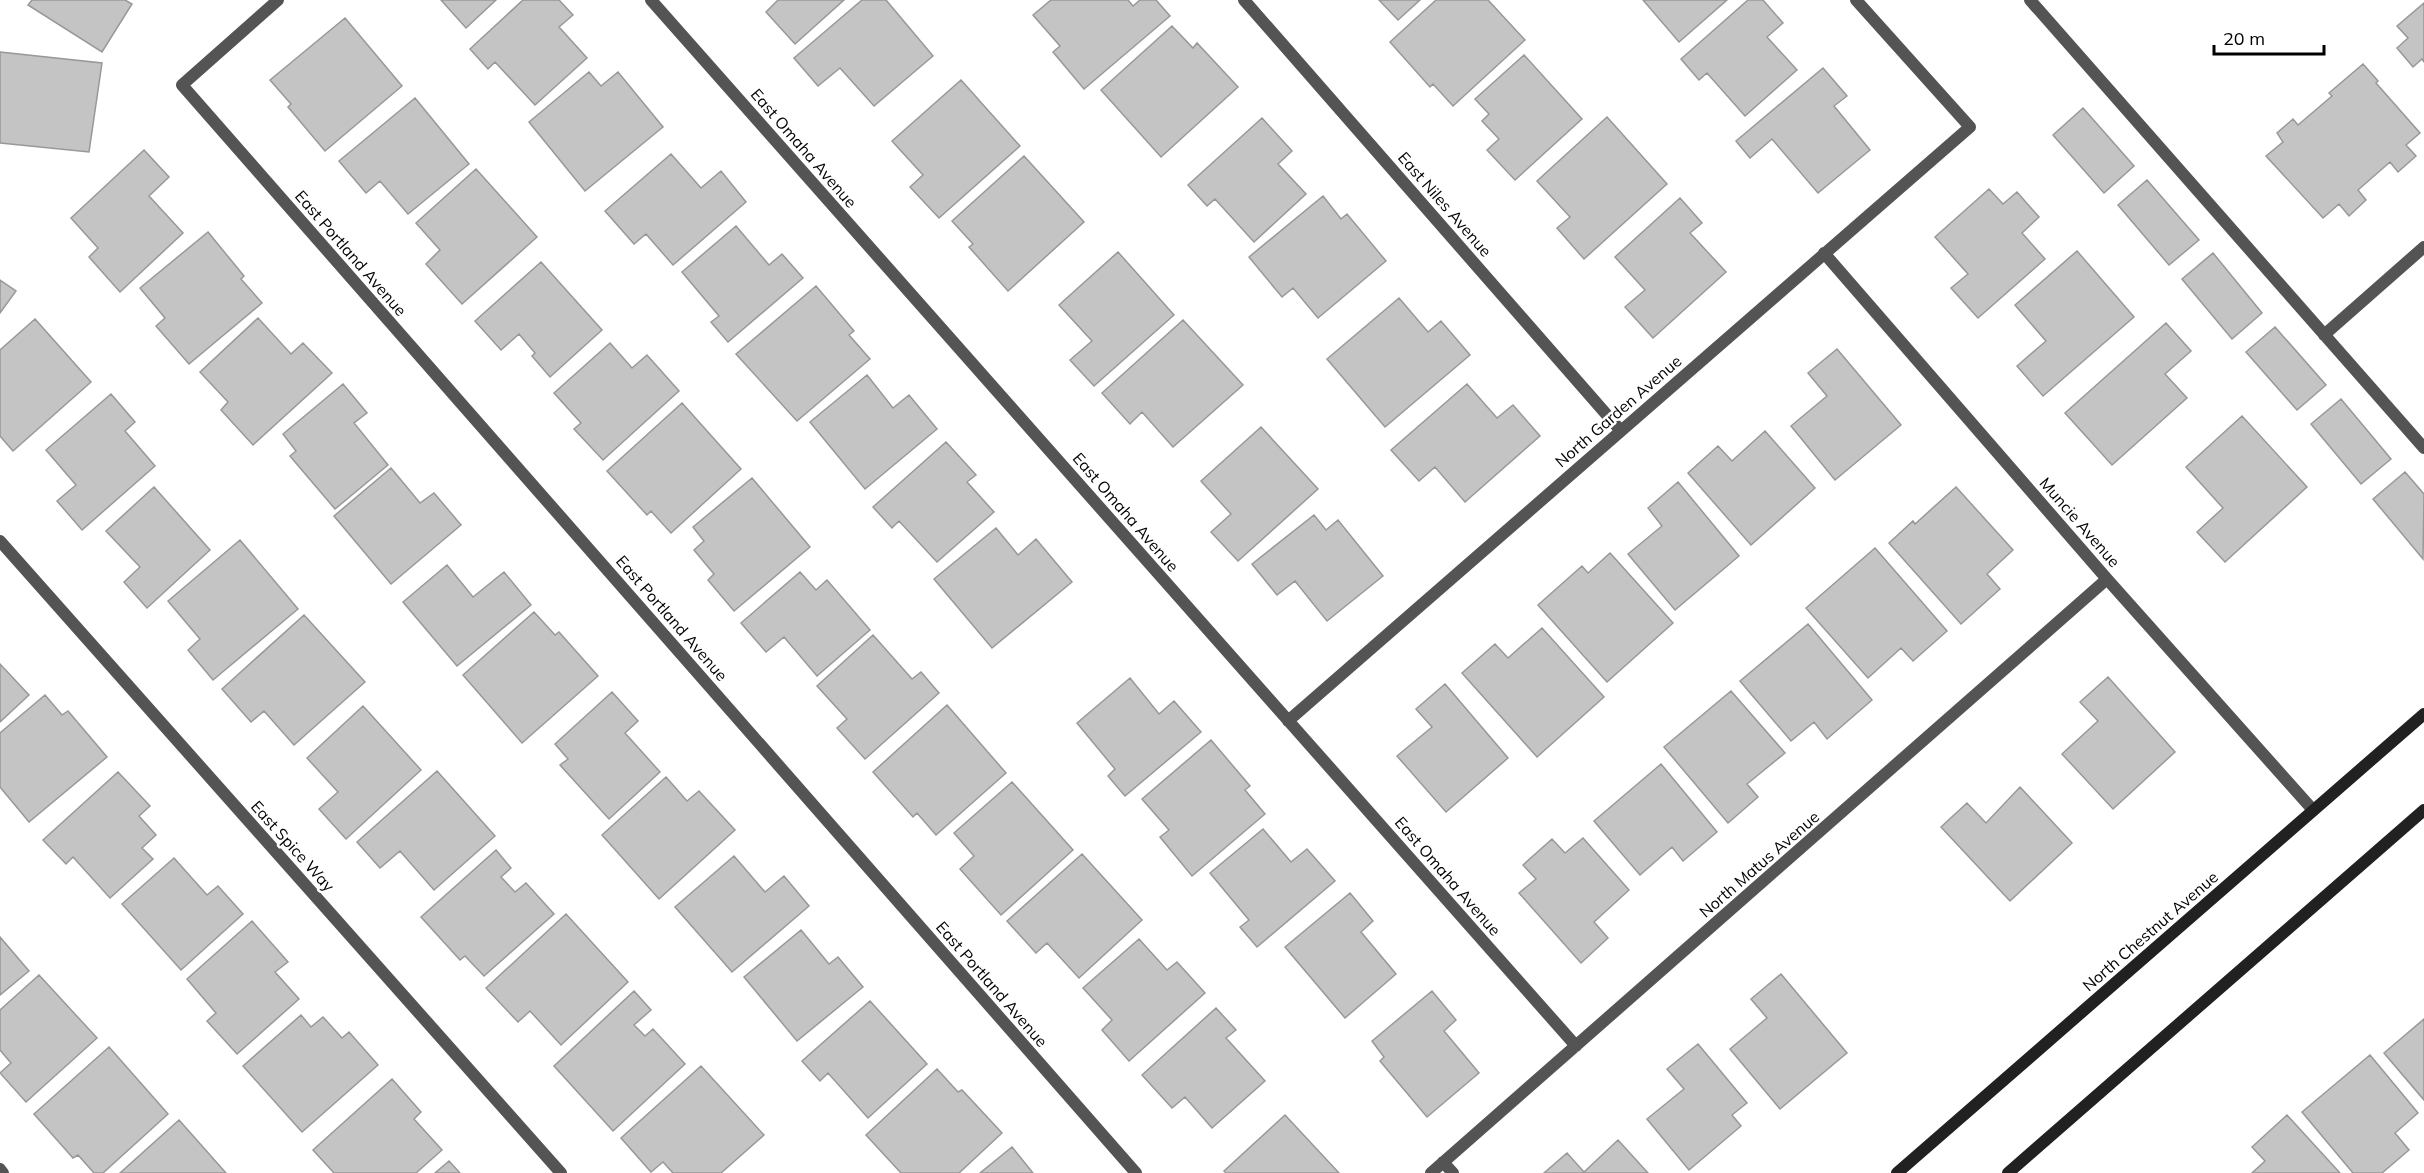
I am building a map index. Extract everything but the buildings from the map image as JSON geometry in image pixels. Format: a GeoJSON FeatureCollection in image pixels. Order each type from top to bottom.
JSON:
{"type":"FeatureCollection","features":[{"type":"Feature","properties":{"kind":"main road","name":"North Chestnut Avenue"},"geometry":{"type":"LineString","coordinates":[[1897,1173],[2424,714]]}},
{"type":"Feature","properties":{"kind":"main road"},"geometry":{"type":"LineString","coordinates":[[2008,1173],[2424,810]]}},
{"type":"Feature","properties":{"kind":"street","name":"East Portland Avenue"},"geometry":{"type":"LineString","coordinates":[[278,0],[182,85],[1136,1173]]}},
{"type":"Feature","properties":{"kind":"street","name":"East Omaha Avenue"},"geometry":{"type":"LineString","coordinates":[[651,0],[1576,1046]]}},
{"type":"Feature","properties":{"kind":"street","name":"East Niles Avenue"},"geometry":{"type":"LineString","coordinates":[[1244,0],[1621,431]]}},
{"type":"Feature","properties":{"kind":"street","name":"North Garden Avenue"},"geometry":{"type":"LineString","coordinates":[[1288,721],[1970,127],[1856,0]]}},
{"type":"Feature","properties":{"kind":"street"},"geometry":{"type":"LineString","coordinates":[[2030,0],[2424,448]]}},
{"type":"Feature","properties":{"kind":"street"},"geometry":{"type":"LineString","coordinates":[[2324,335],[2424,247]]}},
{"type":"Feature","properties":{"kind":"street","name":"Muncie Avenue"},"geometry":{"type":"LineString","coordinates":[[1824,254],[2107,579],[2313,810]]}},
{"type":"Feature","properties":{"kind":"street","name":"East Spice Way"},"geometry":{"type":"LineString","coordinates":[[0,541],[561,1173]]}},
{"type":"Feature","properties":{"kind":"street","name":"North Matus Avenue"},"geometry":{"type":"LineString","coordinates":[[1431,1173],[2107,579]]}},
{"type":"Feature","properties":{"kind":"street"},"geometry":{"type":"LineString","coordinates":[[1443,1162],[1453,1173]]}},
{"type":"Feature","properties":{"kind":"street"},"geometry":{"type":"LineString","coordinates":[[0,1169],[3,1173]]}}]}
